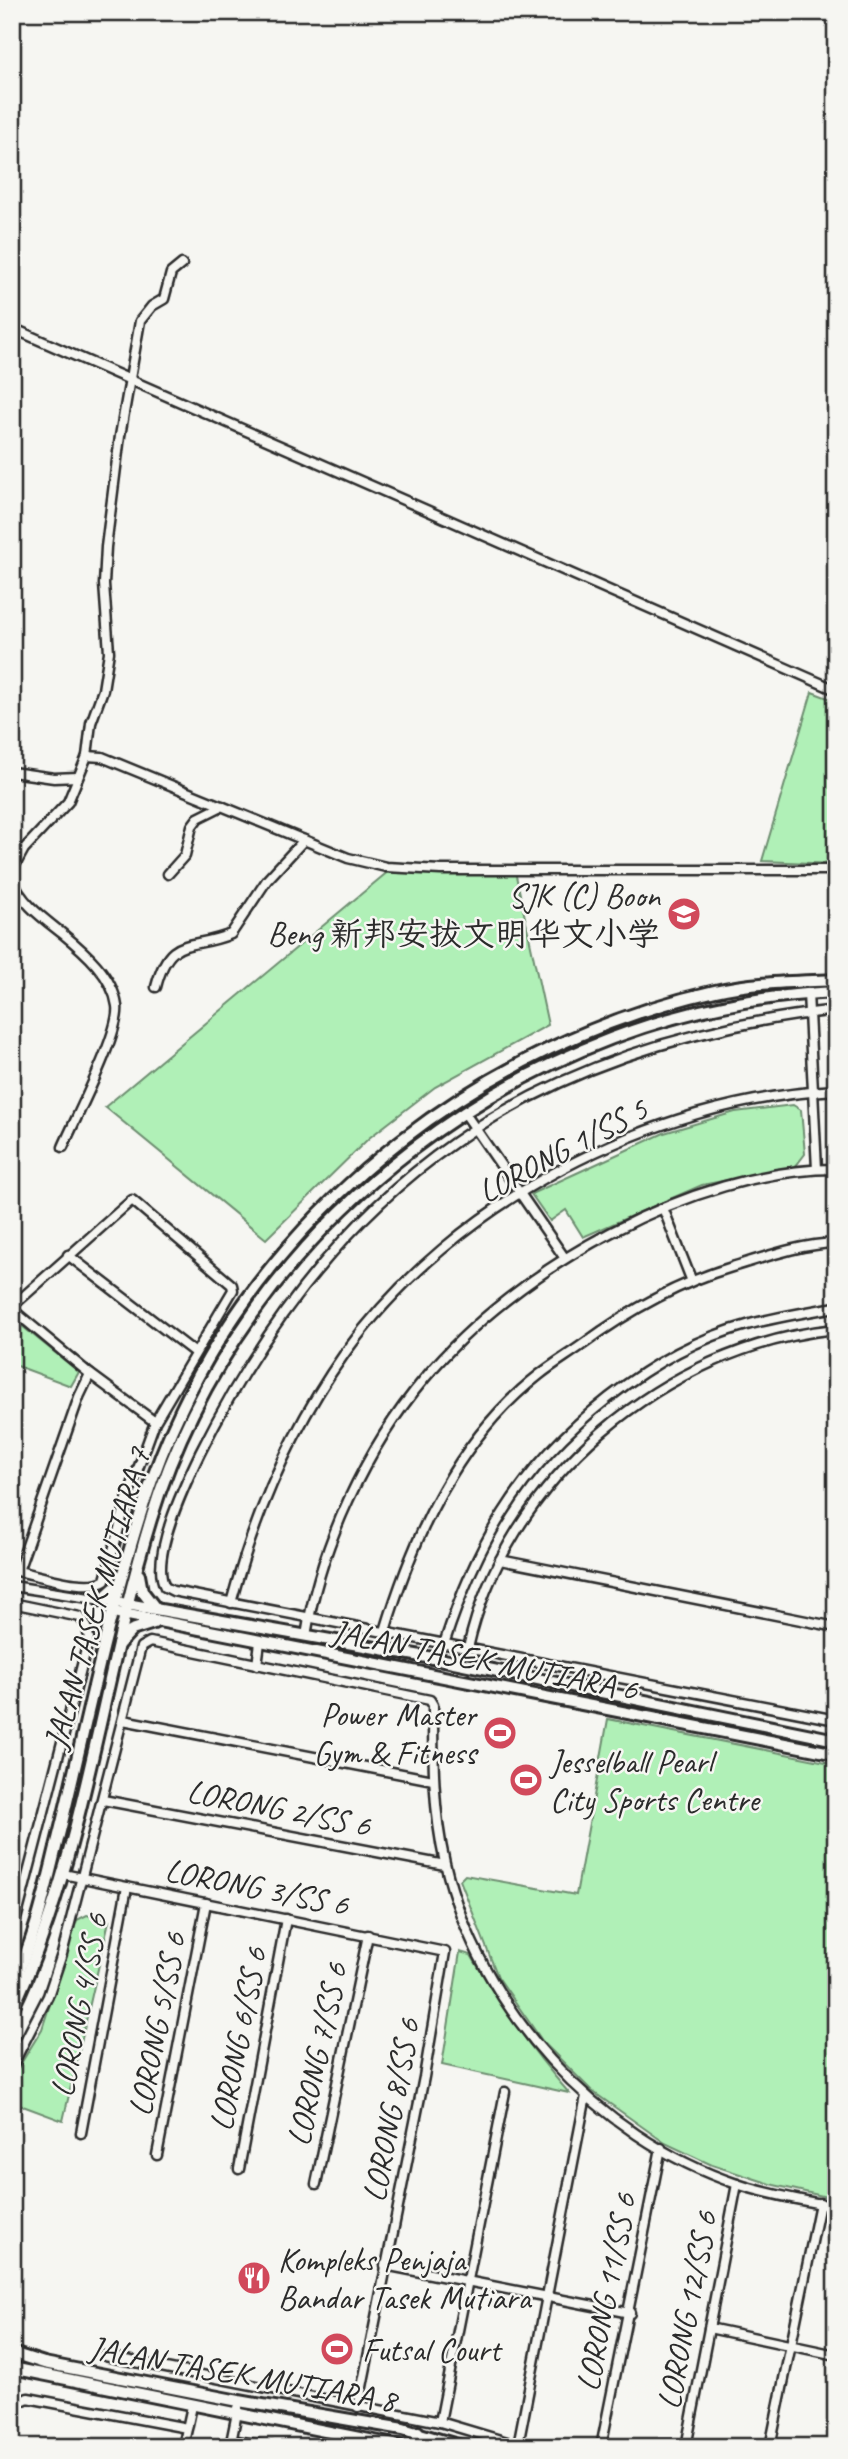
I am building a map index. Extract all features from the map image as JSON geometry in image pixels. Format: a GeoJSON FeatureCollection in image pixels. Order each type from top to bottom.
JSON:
{"type":"FeatureCollection","features":[{"type":"Feature","properties":{"kind":"street"},"geometry":{"type":"LineString","coordinates":[[12,871],[24,849],[68,802],[87,756],[109,652],[104,584],[106,547],[140,321],[152,306],[164,299],[171,273],[181,264]]}},
{"type":"Feature","properties":{"kind":"street"},"geometry":{"type":"LineString","coordinates":[[12,328],[836,690]]}},
{"type":"Feature","properties":{"kind":"street"},"geometry":{"type":"LineString","coordinates":[[87,756],[102,757],[348,858],[386,867],[421,870],[836,870]]}},
{"type":"Feature","properties":{"kind":"street"},"geometry":{"type":"LineString","coordinates":[[12,772],[54,778],[78,777]]}},
{"type":"Feature","properties":{"kind":"street"},"geometry":{"type":"LineString","coordinates":[[168,874],[186,855],[192,826],[198,818],[222,806]]}},
{"type":"Feature","properties":{"kind":"street"},"geometry":{"type":"LineString","coordinates":[[156,986],[168,955],[181,946],[231,934],[267,880],[304,840]]}},
{"type":"Feature","properties":{"kind":"street"},"geometry":{"type":"LineString","coordinates":[[12,879],[16,889],[32,909],[83,950],[109,984],[118,1007],[114,1029],[63,1147]]}},
{"type":"Feature","properties":{"kind":"street","name":"JALAN TASEK MUTIARA 7"},"geometry":{"type":"LineString","coordinates":[[12,1985],[36,1928],[108,1629],[157,1468],[181,1410],[212,1353],[241,1309],[280,1259],[327,1205],[387,1150],[453,1104],[539,1053],[616,1022],[713,991],[836,980]]}},
{"type":"Feature","properties":{"kind":"street","name":"JALAN TASEK MUTIARA 7"},"geometry":{"type":"LineString","coordinates":[[126,1610],[174,1454],[233,1343],[260,1303],[303,1250],[368,1185],[464,1112],[576,1051],[621,1033],[716,1006],[808,993],[836,992]]}},
{"type":"Feature","properties":{"kind":"street"},"geometry":{"type":"LineString","coordinates":[[808,993],[817,1169]]}},
{"type":"Feature","properties":{"kind":"street","name":"JALAN TASEK MUTIARA 7"},"geometry":{"type":"LineString","coordinates":[[836,1010],[731,1025],[637,1051],[584,1071],[446,1146],[406,1178],[335,1247],[305,1282],[254,1354],[219,1414],[189,1476],[165,1543],[160,1579],[165,1587],[173,1591],[836,1720]]}},
{"type":"Feature","properties":{"kind":"street","name":"LORONG 1/SS 5"},"geometry":{"type":"LineString","coordinates":[[231,1603],[247,1545],[288,1447],[345,1353],[409,1281],[519,1193],[620,1140],[673,1119],[812,1091],[836,1090]]}},
{"type":"Feature","properties":{"kind":"street"},"geometry":{"type":"LineString","coordinates":[[464,1112],[564,1257]]}},
{"type":"Feature","properties":{"kind":"street"},"geometry":{"type":"LineString","coordinates":[[306,1636],[309,1617],[348,1504],[401,1408],[450,1350],[564,1257],[616,1228],[703,1193],[817,1169],[836,1169]]}},
{"type":"Feature","properties":{"kind":"street"},"geometry":{"type":"LineString","coordinates":[[90,1374],[15,1571],[73,1583],[102,1583],[127,1499],[155,1422],[194,1352],[232,1296],[232,1285],[137,1202],[127,1201],[15,1304],[13,1310],[90,1374],[155,1422]]}},
{"type":"Feature","properties":{"kind":"street"},"geometry":{"type":"LineString","coordinates":[[663,1208],[691,1279]]}},
{"type":"Feature","properties":{"kind":"street"},"geometry":{"type":"LineString","coordinates":[[384,1631],[423,1526],[446,1483],[482,1432],[538,1376],[612,1323],[691,1279],[795,1249],[836,1243]]}},
{"type":"Feature","properties":{"kind":"street"},"geometry":{"type":"LineString","coordinates":[[68,1255],[194,1352]]}},
{"type":"Feature","properties":{"kind":"street"},"geometry":{"type":"LineString","coordinates":[[444,1643],[467,1583],[503,1512],[537,1467],[582,1420],[627,1385],[680,1352],[745,1325],[836,1307]]}},
{"type":"Feature","properties":{"kind":"street"},"geometry":{"type":"LineString","coordinates":[[468,1648],[481,1603],[500,1560],[557,1476],[596,1437],[630,1409],[681,1377],[741,1348],[791,1333],[836,1329]]}},
{"type":"Feature","properties":{"kind":"street"},"geometry":{"type":"LineString","coordinates":[[500,1560],[836,1627]]}},
{"type":"Feature","properties":{"kind":"street"},"geometry":{"type":"LineString","coordinates":[[139,1565],[142,1591],[157,1610]]}},
{"type":"Feature","properties":{"kind":"street"},"geometry":{"type":"LineString","coordinates":[[98,1602],[121,1582]]}},
{"type":"Feature","properties":{"kind":"street"},"geometry":{"type":"LineString","coordinates":[[12,1586],[114,1607]]}},
{"type":"Feature","properties":{"kind":"street"},"geometry":{"type":"LineString","coordinates":[[98,1602],[108,1629]]}},
{"type":"Feature","properties":{"kind":"street"},"geometry":{"type":"LineString","coordinates":[[12,1935],[86,1650],[87,1627],[80,1617],[13,1605]]}},
{"type":"Feature","properties":{"kind":"street","name":"JALAN TASEK MUTIARA 6"},"geometry":{"type":"LineString","coordinates":[[114,1607],[160,1622],[836,1754]]}},
{"type":"Feature","properties":{"kind":"street"},"geometry":{"type":"LineString","coordinates":[[12,2010],[43,1938],[63,1874],[126,1610]]}},
{"type":"Feature","properties":{"kind":"street","name":"JALAN TASEK MUTIARA 6"},"geometry":{"type":"LineString","coordinates":[[126,1610],[157,1610],[306,1636],[836,1740]]}},
{"type":"Feature","properties":{"kind":"street"},"geometry":{"type":"LineString","coordinates":[[117,1646],[132,1630],[160,1622]]}},
{"type":"Feature","properties":{"kind":"street"},"geometry":{"type":"LineString","coordinates":[[257,1665],[260,1642]]}},
{"type":"Feature","properties":{"kind":"street","name":"JALAN TASEK MUTIARA 6"},"geometry":{"type":"LineString","coordinates":[[12,2066],[48,1996],[103,1800],[141,1647],[145,1643],[426,1698],[433,1705],[433,1780]]}},
{"type":"Feature","properties":{"kind":"street"},"geometry":{"type":"LineString","coordinates":[[600,1692],[604,1674]]}},
{"type":"Feature","properties":{"kind":"street"},"geometry":{"type":"LineString","coordinates":[[726,1734],[730,1718]]}},
{"type":"Feature","properties":{"kind":"street"},"geometry":{"type":"LineString","coordinates":[[122,1720],[433,1780],[446,1865],[482,1962],[541,2050],[586,2096],[661,2148],[737,2184],[836,2207]]}},
{"type":"Feature","properties":{"kind":"street","name":"LORONG 2/SS 6"},"geometry":{"type":"LineString","coordinates":[[103,1800],[446,1865]]}},
{"type":"Feature","properties":{"kind":"street","name":"LORONG 3/SS 6"},"geometry":{"type":"LineString","coordinates":[[63,1874],[441,1949]]}},
{"type":"Feature","properties":{"kind":"street","name":"LORONG 4/SS 6"},"geometry":{"type":"LineString","coordinates":[[80,2133],[127,1887]]}},
{"type":"Feature","properties":{"kind":"street","name":"LORONG 5/SS 6"},"geometry":{"type":"LineString","coordinates":[[157,2155],[206,1903]]}},
{"type":"Feature","properties":{"kind":"street","name":"LORONG 6/SS 6"},"geometry":{"type":"LineString","coordinates":[[239,2169],[286,1919]]}},
{"type":"Feature","properties":{"kind":"street","name":"LORONG 7/SS 6"},"geometry":{"type":"LineString","coordinates":[[316,2184],[368,1935]]}},
{"type":"Feature","properties":{"kind":"street","name":"LORONG 8/SS 6"},"geometry":{"type":"LineString","coordinates":[[358,2407],[447,1956],[441,1949]]}},
{"type":"Feature","properties":{"kind":"street"},"geometry":{"type":"LineString","coordinates":[[440,2423],[505,2092]]}},
{"type":"Feature","properties":{"kind":"street"},"geometry":{"type":"LineString","coordinates":[[521,2446],[586,2096]]}},
{"type":"Feature","properties":{"kind":"street","name":"LORONG 11/SS 6"},"geometry":{"type":"LineString","coordinates":[[601,2447],[661,2148]]}},
{"type":"Feature","properties":{"kind":"street","name":"LORONG 12/SS 6"},"geometry":{"type":"LineString","coordinates":[[686,2447],[737,2184]]}},
{"type":"Feature","properties":{"kind":"street"},"geometry":{"type":"LineString","coordinates":[[770,2447],[820,2203]]}},
{"type":"Feature","properties":{"kind":"street"},"geometry":{"type":"LineString","coordinates":[[385,2265],[630,2313]]}},
{"type":"Feature","properties":{"kind":"street"},"geometry":{"type":"LineString","coordinates":[[709,2328],[836,2355]]}},
{"type":"Feature","properties":{"kind":"street","name":"JALAN TASEK MUTIARA 8"},"geometry":{"type":"LineString","coordinates":[[12,2353],[44,2363],[239,2401],[418,2432],[464,2447]]}},
{"type":"Feature","properties":{"kind":"street","name":"JALAN TASEK MUTIARA 8"},"geometry":{"type":"LineString","coordinates":[[104,2356],[440,2423],[521,2446]]}},
{"type":"Feature","properties":{"kind":"street"},"geometry":{"type":"LineString","coordinates":[[118,2377],[122,2360]]}},
{"type":"Feature","properties":{"kind":"street","name":"JALAN TASEK MUTIARA 8"},"geometry":{"type":"LineString","coordinates":[[12,2368],[402,2446]]}},
{"type":"Feature","properties":{"kind":"street"},"geometry":{"type":"LineString","coordinates":[[12,2417],[15,2404],[27,2398],[187,2428]]}},
{"type":"Feature","properties":{"kind":"street"},"geometry":{"type":"LineString","coordinates":[[239,2401],[231,2443],[272,2447]]}},
{"type":"Feature","properties":{"kind":"street"},"geometry":{"type":"LineString","coordinates":[[183,2447],[192,2406]]}},
{"type":"Feature","properties":{"kind":"street"},"geometry":{"type":"LineString","coordinates":[[402,2446],[403,2429]]}},
{"type":"Feature","properties":{"kind":"street"},"geometry":{"type":"LineString","coordinates":[[416,2447],[418,2432]]}},
{"type":"Feature","properties":{"kind":"green space"},"geometry":{"type":"Polygon","coordinates":[[[812,692],[836,701],[836,864],[762,861],[812,692]]]}},
{"type":"Feature","properties":{"kind":"green space"},"geometry":{"type":"Polygon","coordinates":[[[390,870],[515,871],[548,1025],[435,1087],[369,1138],[266,1239],[105,1107],[390,870]]]}},
{"type":"Feature","properties":{"kind":"green space"},"geometry":{"type":"Polygon","coordinates":[[[793,1105],[801,1110],[805,1154],[795,1167],[702,1185],[583,1237],[566,1210],[550,1221],[531,1194],[664,1133],[735,1112],[793,1105]]]}},
{"type":"Feature","properties":{"kind":"green space"},"geometry":{"type":"Polygon","coordinates":[[[12,1318],[79,1372],[71,1386],[12,1364],[12,1318]]]}},
{"type":"Feature","properties":{"kind":"green space"},"geometry":{"type":"Polygon","coordinates":[[[608,1719],[836,1764],[836,2199],[774,2185],[712,2165],[665,2143],[592,2091],[543,2042],[498,1977],[460,1880],[465,1875],[576,1895],[608,1719]]]}},
{"type":"Feature","properties":{"kind":"green space"},"geometry":{"type":"Polygon","coordinates":[[[87,1915],[109,1921],[63,2121],[12,2102],[12,2078],[42,2029],[77,1920],[87,1915]]]}},
{"type":"Feature","properties":{"kind":"green space"},"geometry":{"type":"Polygon","coordinates":[[[460,1952],[471,1955],[517,2027],[569,2093],[442,2065],[460,1952]]]}},
{"type":"Feature","properties":{"kind":"place","name":"SJK (C) Boon Beng 新邦安拔文明华文小学"},"geometry":{"type":"Point","coordinates":[684,914]}},
{"type":"Feature","properties":{"kind":"place","name":"Power Master Gym & Fitness"},"geometry":{"type":"Point","coordinates":[500,1733]}},
{"type":"Feature","properties":{"kind":"place","name":"Jesselball Pearl City Sports Centre"},"geometry":{"type":"Point","coordinates":[526,1780]}},
{"type":"Feature","properties":{"kind":"place","name":"Kompleks Penjaja Bandar Tasek Mutiara"},"geometry":{"type":"Point","coordinates":[254,2278]}},
{"type":"Feature","properties":{"kind":"place","name":"Futsal Court"},"geometry":{"type":"Point","coordinates":[337,2349]}}]}
